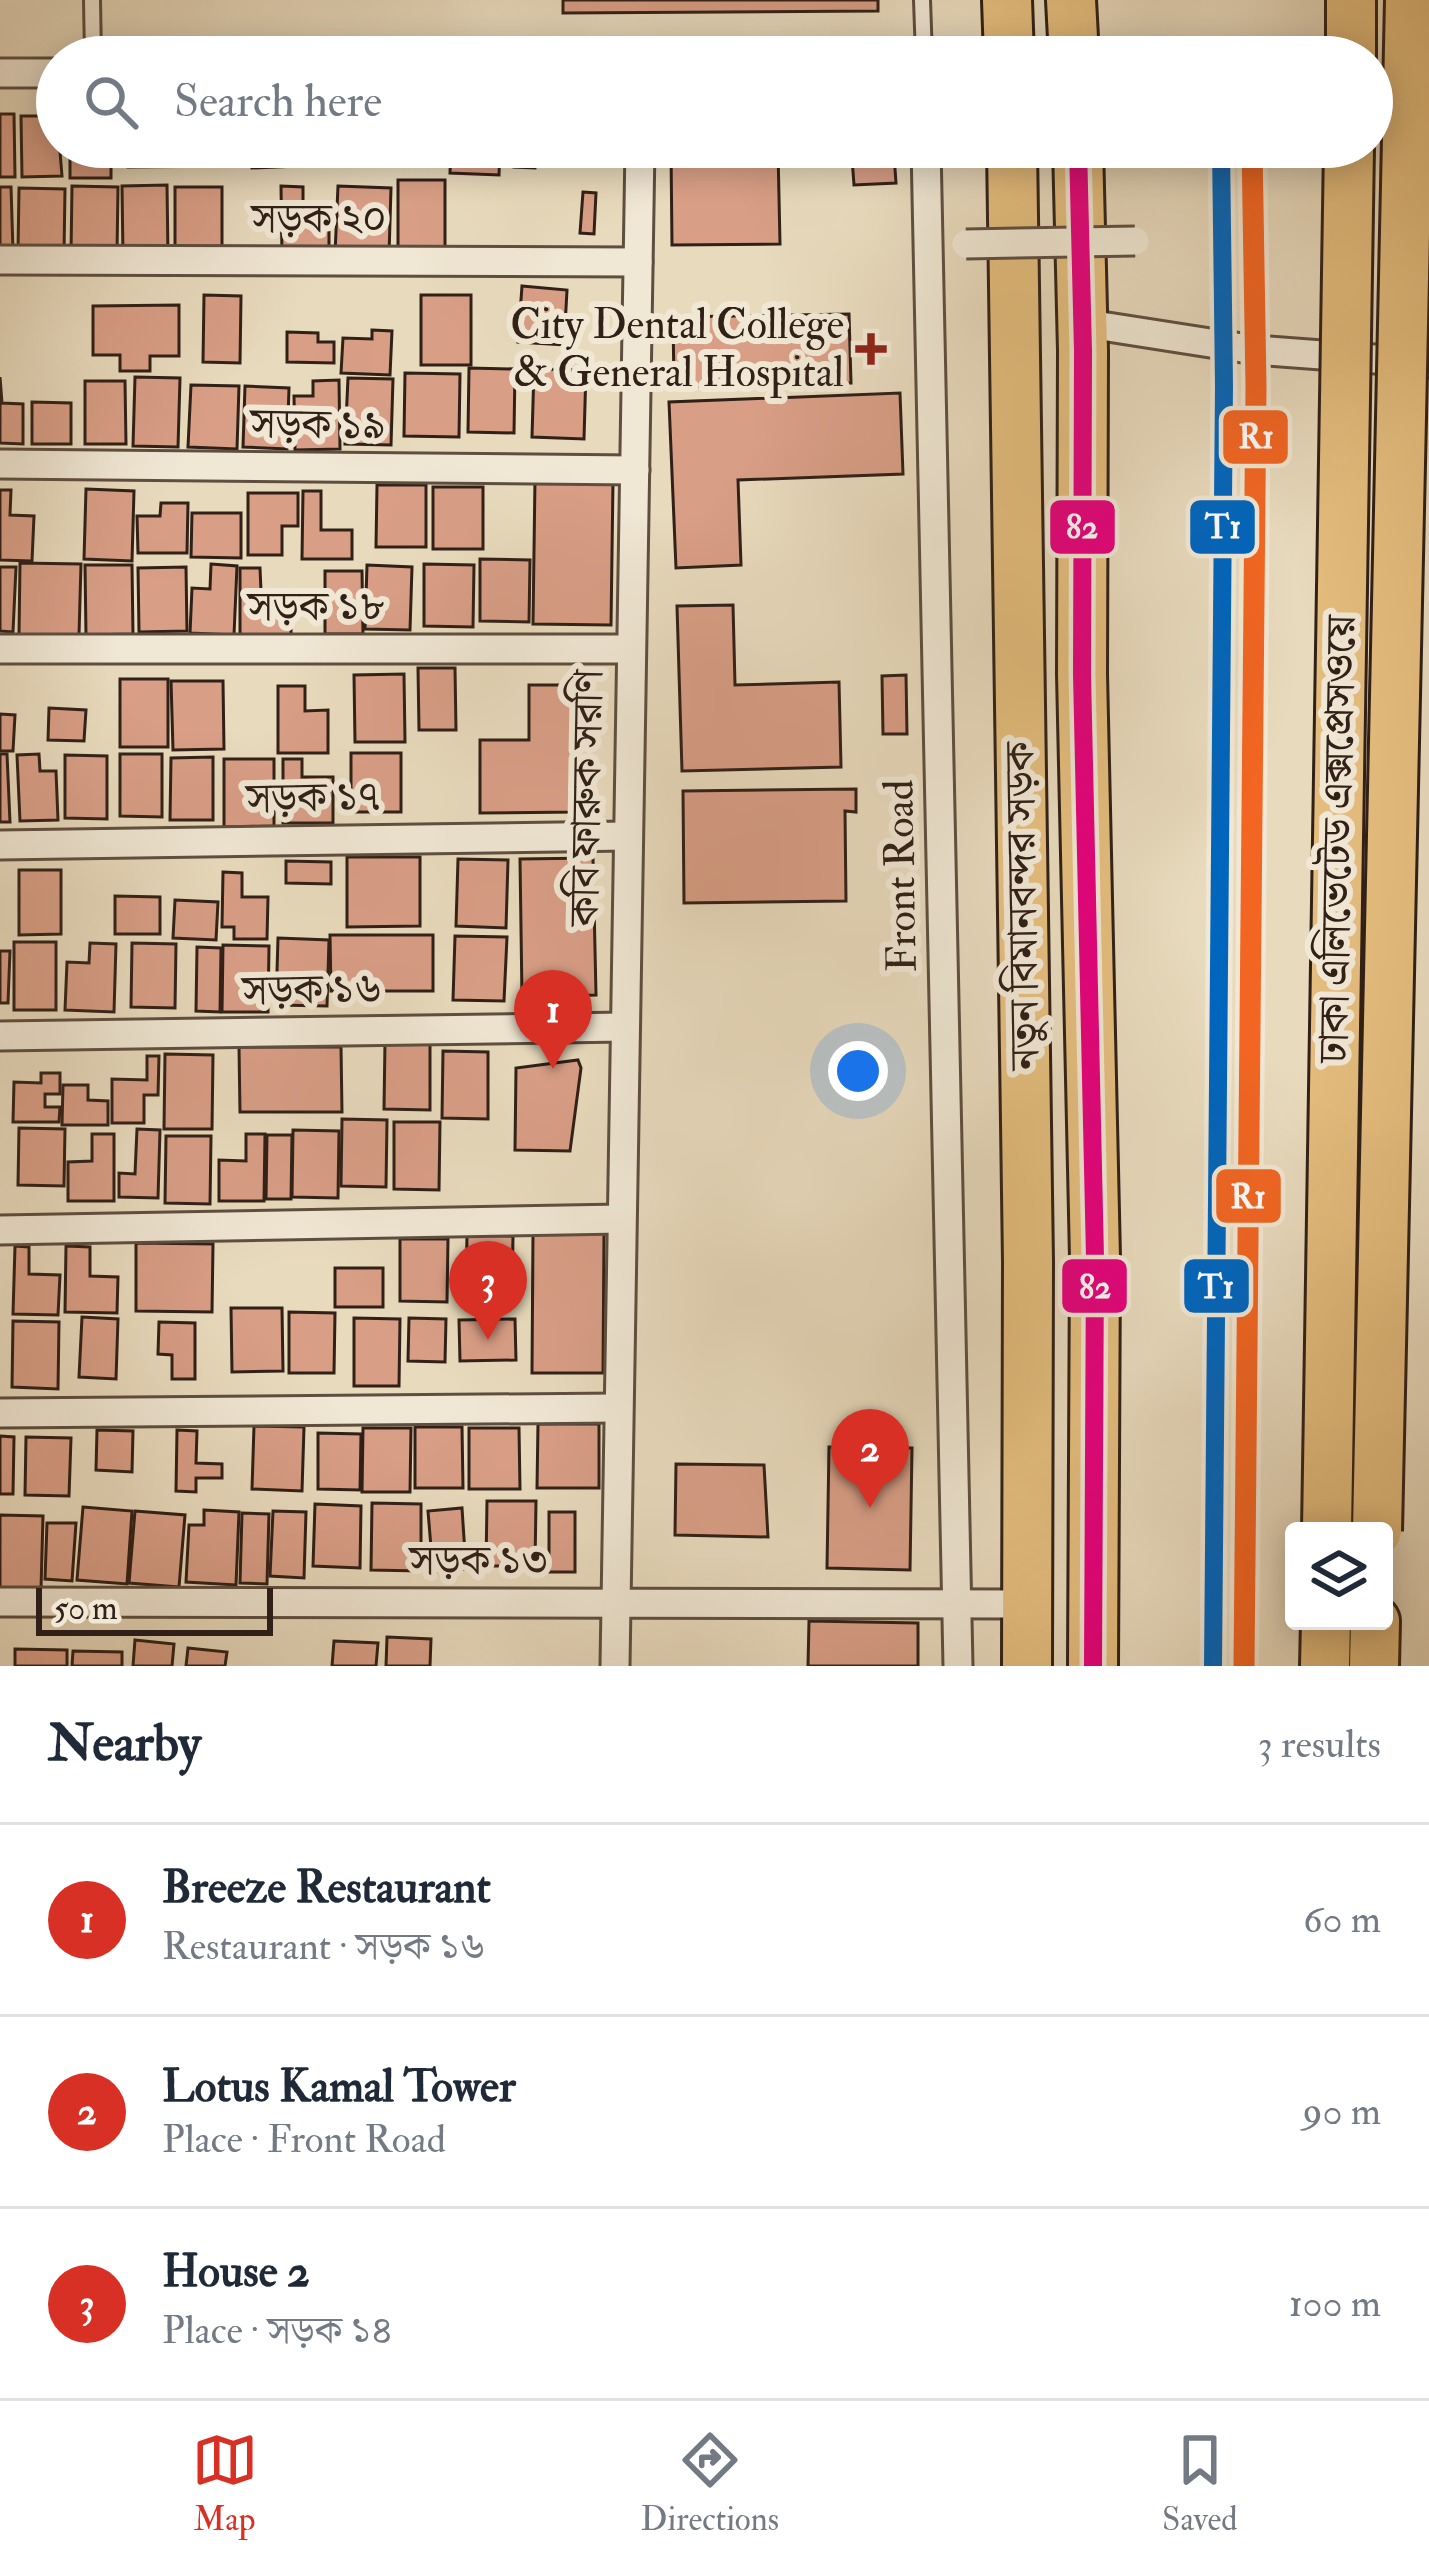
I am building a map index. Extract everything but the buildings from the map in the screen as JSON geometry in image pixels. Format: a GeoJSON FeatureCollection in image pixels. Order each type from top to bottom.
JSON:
{"type":"FeatureCollection","features":[{"type":"Feature","properties":{"kind":"highway"},"geometry":{"type":"LineString","coordinates":[[1007,0],[1009,36]]}},
{"type":"Feature","properties":{"kind":"highway"},"geometry":{"type":"LineString","coordinates":[[1071,0],[1073,36]]}},
{"type":"Feature","properties":{"kind":"highway"},"geometry":{"type":"LineString","coordinates":[[1351,36],[1352,0]]}},
{"type":"Feature","properties":{"kind":"highway","name":"ঢাকা এলিভেটেড এক্সপ্রেসওয়ে"},"geometry":{"type":"LineString","coordinates":[[1377,1522],[1410,0]]}},
{"type":"Feature","properties":{"kind":"highway","name":"নতুন বিমানবন্দর সড়ক"},"geometry":{"type":"LineString","coordinates":[[1012,168],[1028,1262],[1027,1666]]}},
{"type":"Feature","properties":{"kind":"highway","name":"নতুন বিমানবন্দর সড়ক"},"geometry":{"type":"LineString","coordinates":[[1078,168],[1082,674],[1095,1258],[1093,1666]]}},
{"type":"Feature","properties":{"kind":"highway","name":"ঢাকা এলিভেটেড এক্সপ্রেসওয়ে"},"geometry":{"type":"LineString","coordinates":[[1327,1522],[1349,168]]}},
{"type":"Feature","properties":{"kind":"highway"},"geometry":{"type":"LineString","coordinates":[[1325,1630],[1325,1666]]}},
{"type":"Feature","properties":{"kind":"highway"},"geometry":{"type":"LineString","coordinates":[[1374,1666],[1375,1630]]}},
{"type":"Feature","properties":{"kind":"street"},"geometry":{"type":"LineString","coordinates":[[0,73],[36,73]]}},
{"type":"Feature","properties":{"kind":"street","name":"কবি ফারুক সরণি"},"geometry":{"type":"LineString","coordinates":[[615,1666],[640,168]]}},
{"type":"Feature","properties":{"kind":"street","name":"Front Road"},"geometry":{"type":"LineString","coordinates":[[926,168],[958,1666]]}},
{"type":"Feature","properties":{"kind":"street"},"geometry":{"type":"LineString","coordinates":[[966,244],[1135,242]]}},
{"type":"Feature","properties":{"kind":"street","name":"সড়ক ২০"},"geometry":{"type":"LineString","coordinates":[[0,260],[638,262]]}},
{"type":"Feature","properties":{"kind":"street"},"geometry":{"type":"LineString","coordinates":[[1082,323],[1255,350],[1429,363]]}},
{"type":"Feature","properties":{"kind":"street","name":"সড়ক ১৯"},"geometry":{"type":"LineString","coordinates":[[0,464],[635,470]]}},
{"type":"Feature","properties":{"kind":"street","name":"সড়ক ১৮"},"geometry":{"type":"LineString","coordinates":[[0,650],[631,650]]}},
{"type":"Feature","properties":{"kind":"street","name":"সড়ক ১৭"},"geometry":{"type":"LineString","coordinates":[[0,844],[628,836]]}},
{"type":"Feature","properties":{"kind":"street","name":"সড়ক ১৬"},"geometry":{"type":"LineString","coordinates":[[0,1036],[625,1027]]}},
{"type":"Feature","properties":{"kind":"street"},"geometry":{"type":"LineString","coordinates":[[0,1230],[621,1219]]}},
{"type":"Feature","properties":{"kind":"street"},"geometry":{"type":"LineString","coordinates":[[0,1413],[618,1408]]}},
{"type":"Feature","properties":{"kind":"street","name":"সড়ক ১৩"},"geometry":{"type":"LineString","coordinates":[[0,1601],[1028,1604]]}},
{"type":"Feature","properties":{"kind":"lane"},"geometry":{"type":"LineString","coordinates":[[92,0],[92,36]]}},
{"type":"Feature","properties":{"kind":"lane"},"geometry":{"type":"LineString","coordinates":[[922,0],[923,36]]}},
{"type":"Feature","properties":{"kind":"transit line","name":"82"},"geometry":{"type":"LineString","coordinates":[[1079,168],[1082,674],[1095,1258],[1093,1666]]}},
{"type":"Feature","properties":{"kind":"transit line","name":"T1"},"geometry":{"type":"LineString","coordinates":[[1213,1666],[1224,386],[1221,168]]}},
{"type":"Feature","properties":{"kind":"transit line","name":"R1"},"geometry":{"type":"LineString","coordinates":[[1244,1666],[1256,386],[1252,168]]}},
{"type":"Feature","properties":{"kind":"place","name":"City Dental College & General Hospital"},"geometry":{"type":"Point","coordinates":[871,349]}},
{"type":"Feature","properties":{"kind":"place","name":"Breeze Restaurant"},"geometry":{"type":"Point","coordinates":[553,1069]}},
{"type":"Feature","properties":{"kind":"place","name":"House 2"},"geometry":{"type":"Point","coordinates":[488,1340]}},
{"type":"Feature","properties":{"kind":"place","name":"Lotus Kamal Tower"},"geometry":{"type":"Point","coordinates":[870,1508]}}]}
